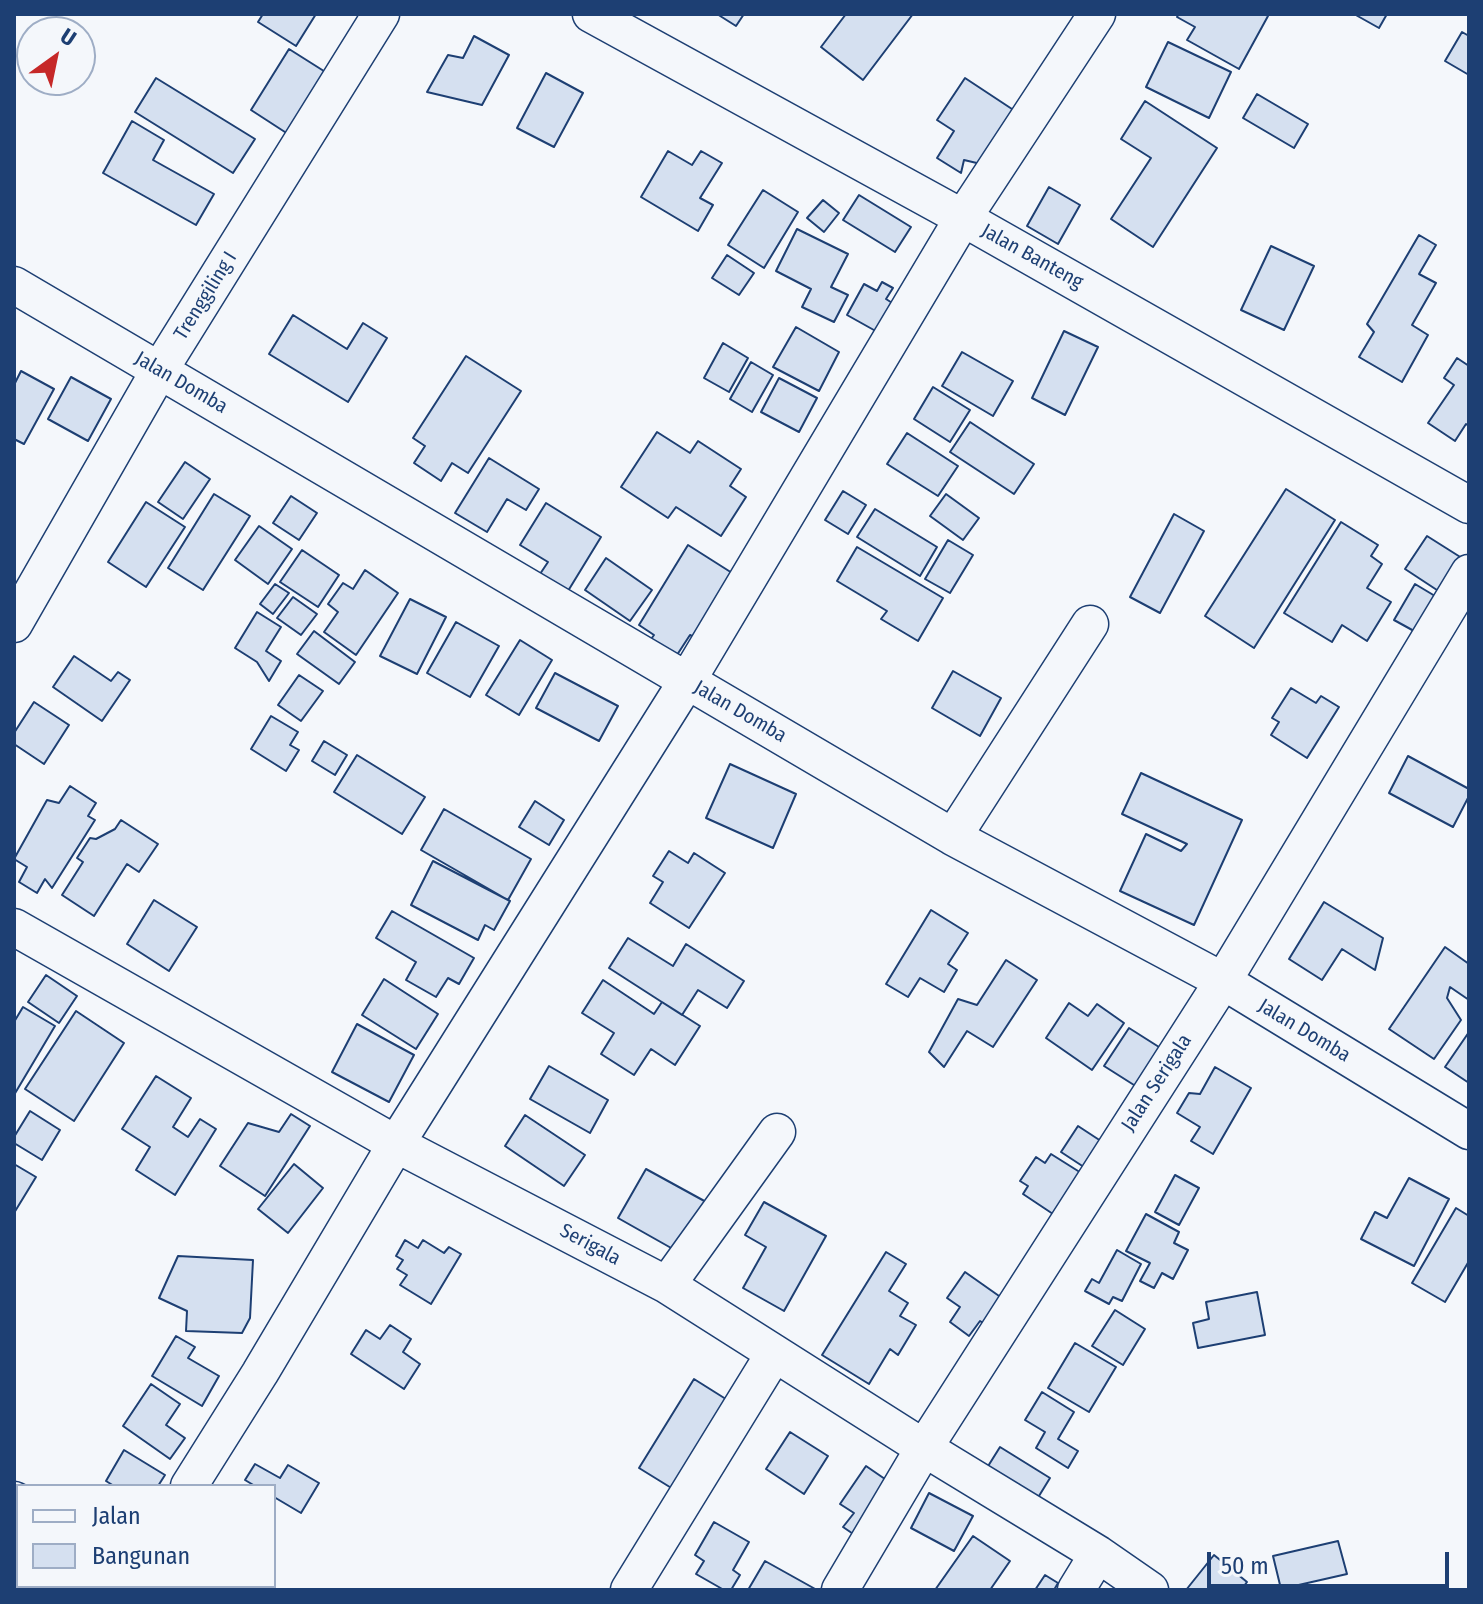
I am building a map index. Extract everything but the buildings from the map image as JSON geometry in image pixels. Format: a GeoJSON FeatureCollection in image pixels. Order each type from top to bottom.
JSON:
{"type":"FeatureCollection","features":[{"type":"Feature","properties":{"kind":"street","name":"Trenggiling I"},"geometry":{"type":"LineString","coordinates":[[14,624],[159,371],[381,14]]}},
{"type":"Feature","properties":{"kind":"street","name":"Jalan Banteng"},"geometry":{"type":"LineString","coordinates":[[591,14],[963,218],[1469,505]]}},
{"type":"Feature","properties":{"kind":"street"},"geometry":{"type":"LineString","coordinates":[[190,1484],[396,1144],[687,681],[963,218],[1097,14]]}},
{"type":"Feature","properties":{"kind":"street","name":"Jalan Domba"},"geometry":{"type":"LineString","coordinates":[[14,285],[953,837],[1223,981],[1469,1131]]}},
{"type":"Feature","properties":{"kind":"street","name":"Jalan Serigala"},"geometry":{"type":"LineString","coordinates":[[840,1590],[924,1448],[1223,981],[1469,573]]}},
{"type":"Feature","properties":{"kind":"street"},"geometry":{"type":"LineString","coordinates":[[953,837],[1090,624]]}},
{"type":"Feature","properties":{"kind":"street","name":"Serigala"},"geometry":{"type":"LineString","coordinates":[[14,927],[396,1144],[667,1285],[1098,1554],[1150,1590]]}},
{"type":"Feature","properties":{"kind":"street"},"geometry":{"type":"LineString","coordinates":[[667,1285],[777,1132]]}},
{"type":"Feature","properties":{"kind":"street"},"geometry":{"type":"LineString","coordinates":[[629,1590],[774,1354]]}},
{"type":"Feature","properties":{"kind":"street"},"geometry":{"type":"LineString","coordinates":[[1076,1590],[1098,1554]]}}]}
